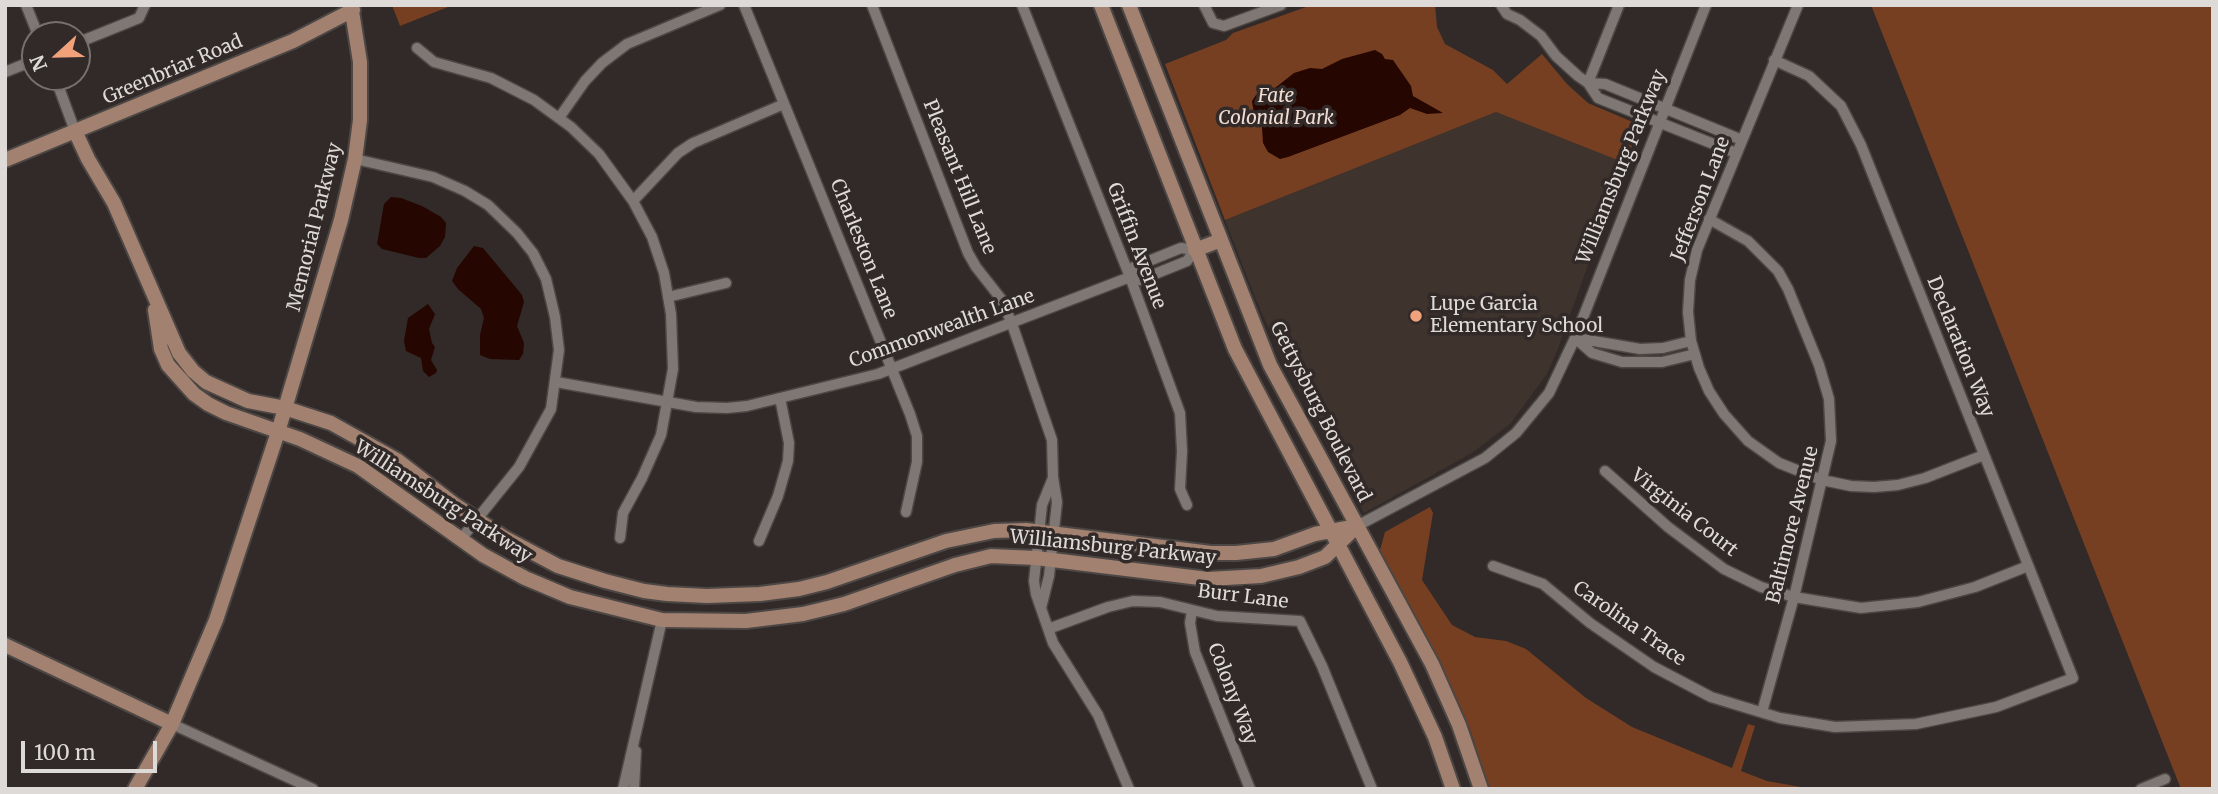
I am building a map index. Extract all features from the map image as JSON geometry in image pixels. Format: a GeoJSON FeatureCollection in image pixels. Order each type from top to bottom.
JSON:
{"type":"FeatureCollection","features":[{"type":"Feature","properties":{"kind":"street"},"geometry":{"type":"LineString","coordinates":[[91,37],[139,18],[145,5]]}},
{"type":"Feature","properties":{"kind":"street"},"geometry":{"type":"LineString","coordinates":[[559,118],[602,63],[627,44],[720,5]]}},
{"type":"Feature","properties":{"kind":"street","name":"Charleston Lane"},"geometry":{"type":"LineString","coordinates":[[744,5],[894,369],[917,436],[917,462],[906,513]]}},
{"type":"Feature","properties":{"kind":"street","name":"Pleasant Hill Lane"},"geometry":{"type":"LineString","coordinates":[[872,5],[968,253],[1002,300],[1012,324],[1052,440],[1057,502],[1054,533],[1034,581],[1048,629],[1058,652],[1098,715],[1129,789]]}},
{"type":"Feature","properties":{"kind":"street","name":"Griffin Avenue"},"geometry":{"type":"LineString","coordinates":[[1022,5],[1130,277],[1180,413],[1180,489],[1187,505]]}},
{"type":"Feature","properties":{"kind":"street"},"geometry":{"type":"LineString","coordinates":[[1101,5],[1235,349],[1414,691],[1435,737],[1453,789]]}},
{"type":"Feature","properties":{"kind":"street","name":"Gettysburg Boulevard"},"geometry":{"type":"LineString","coordinates":[[1129,5],[1270,365],[1441,685],[1459,725],[1481,789]]}},
{"type":"Feature","properties":{"kind":"street"},"geometry":{"type":"LineString","coordinates":[[1205,5],[1209,18],[1218,25],[1229,26],[1281,5]]}},
{"type":"Feature","properties":{"kind":"street"},"geometry":{"type":"LineString","coordinates":[[1501,5],[1507,14],[1541,36],[1556,55],[1588,83],[1598,98],[1737,153]]}},
{"type":"Feature","properties":{"kind":"street"},"geometry":{"type":"LineString","coordinates":[[1588,83],[1619,5]]}},
{"type":"Feature","properties":{"kind":"street","name":"Williamsburg Parkway"},"geometry":{"type":"LineString","coordinates":[[152,291],[161,349],[168,365],[194,394],[208,404],[358,466],[483,555],[570,597],[662,620],[746,621],[803,614],[844,604],[979,558],[1003,555],[1194,577],[1234,579],[1262,576],[1325,557],[1334,538],[1474,466],[1505,443],[1528,421],[1549,393],[1575,338],[1706,5]]}},
{"type":"Feature","properties":{"kind":"street","name":"Jefferson Lane"},"geometry":{"type":"LineString","coordinates":[[1798,5],[1709,219],[1697,250],[1690,280],[1688,312],[1691,341],[1709,391],[1740,433],[1758,449],[1779,463],[1822,480],[1861,487],[1898,485],[1984,456]]}},
{"type":"Feature","properties":{"kind":"street","name":"Greenbriar Road"},"geometry":{"type":"LineString","coordinates":[[5,160],[293,41],[352,8]]}},
{"type":"Feature","properties":{"kind":"street","name":"Memorial Parkway"},"geometry":{"type":"LineString","coordinates":[[278,432],[341,220],[355,159],[360,120],[360,62],[352,8]]}},
{"type":"Feature","properties":{"kind":"street"},"geometry":{"type":"LineString","coordinates":[[417,48],[434,62],[491,78],[534,100],[571,127],[599,154],[633,201],[652,237],[664,273],[668,298],[674,336],[673,369],[661,435],[623,513],[621,538]]}},
{"type":"Feature","properties":{"kind":"street","name":"Declaration Way"},"geometry":{"type":"LineString","coordinates":[[1774,60],[1809,76],[1841,106],[1861,145],[2073,678]]}},
{"type":"Feature","properties":{"kind":"street"},"geometry":{"type":"LineString","coordinates":[[1588,83],[1605,84],[1742,140]]}},
{"type":"Feature","properties":{"kind":"street"},"geometry":{"type":"LineString","coordinates":[[60,91],[75,131],[114,203],[152,291]]}},
{"type":"Feature","properties":{"kind":"street"},"geometry":{"type":"LineString","coordinates":[[633,201],[685,148],[784,104]]}},
{"type":"Feature","properties":{"kind":"street"},"geometry":{"type":"LineString","coordinates":[[355,159],[410,171],[466,191],[488,205],[517,233],[533,253],[546,279],[559,350],[551,409],[533,446],[519,467],[461,539]]}},
{"type":"Feature","properties":{"kind":"street","name":"Baltimore Avenue"},"geometry":{"type":"LineString","coordinates":[[1709,219],[1748,241],[1778,271],[1819,365],[1829,399],[1832,441],[1794,597],[1762,712]]}},
{"type":"Feature","properties":{"kind":"street"},"geometry":{"type":"LineString","coordinates":[[1195,250],[1221,240]]}},
{"type":"Feature","properties":{"kind":"street","name":"Commonwealth Lane"},"geometry":{"type":"LineString","coordinates":[[556,383],[696,407],[727,408],[780,398],[894,369],[1130,277],[1140,280],[1187,261],[1195,250]]}},
{"type":"Feature","properties":{"kind":"street"},"geometry":{"type":"LineString","coordinates":[[668,298],[726,283]]}},
{"type":"Feature","properties":{"kind":"street","name":"Williamsburg Parkway"},"geometry":{"type":"LineString","coordinates":[[152,291],[178,353],[199,377],[224,392],[248,401],[285,408],[331,423],[397,460],[505,538],[558,566],[605,582],[644,591],[736,595],[799,589],[848,576],[962,536],[1012,530],[1236,553],[1274,549],[1315,534],[1334,538]]}},
{"type":"Feature","properties":{"kind":"street"},"geometry":{"type":"LineString","coordinates":[[1575,338],[1640,349],[1663,348],[1691,341]]}},
{"type":"Feature","properties":{"kind":"street"},"geometry":{"type":"LineString","coordinates":[[1575,338],[1592,353],[1622,362],[1662,362],[1695,354]]}},
{"type":"Feature","properties":{"kind":"street"},"geometry":{"type":"LineString","coordinates":[[759,541],[778,496],[788,461],[789,443],[780,398]]}},
{"type":"Feature","properties":{"kind":"street"},"geometry":{"type":"LineString","coordinates":[[135,789],[172,724],[216,620],[278,432]]}},
{"type":"Feature","properties":{"kind":"street","name":"Virginia Court"},"geometry":{"type":"LineString","coordinates":[[1605,471],[1668,527],[1724,569],[1761,587],[1794,597],[1861,608],[1918,602],[1975,587],[2028,566]]}},
{"type":"Feature","properties":{"kind":"street","name":"Pleasant Hill Lane"},"geometry":{"type":"LineString","coordinates":[[1043,559],[1039,531],[1042,505],[1053,477]]}},
{"type":"Feature","properties":{"kind":"street","name":"Carolina Trace"},"geometry":{"type":"LineString","coordinates":[[1493,566],[1543,584],[1590,623],[1654,667],[1711,697],[1762,712],[1835,727],[1916,724],[1968,715],[2073,678]]}},
{"type":"Feature","properties":{"kind":"street"},"geometry":{"type":"LineString","coordinates":[[799,589],[803,614]]}},
{"type":"Feature","properties":{"kind":"street"},"geometry":{"type":"LineString","coordinates":[[623,789],[667,594]]}},
{"type":"Feature","properties":{"kind":"street","name":"Burr Lane"},"geometry":{"type":"LineString","coordinates":[[1048,629],[1108,607],[1133,601],[1160,602],[1233,617],[1300,621],[1322,666],[1371,789]]}},
{"type":"Feature","properties":{"kind":"street","name":"Colony Way"},"geometry":{"type":"LineString","coordinates":[[1192,610],[1190,623],[1195,652],[1250,789]]}},
{"type":"Feature","properties":{"kind":"street"},"geometry":{"type":"LineString","coordinates":[[5,645],[313,789]]}},
{"type":"Feature","properties":{"kind":"street"},"geometry":{"type":"LineString","coordinates":[[634,789],[637,729]]}},
{"type":"Feature","properties":{"kind":"street"},"geometry":{"type":"LineString","coordinates":[[2141,789],[2165,779]]}},
{"type":"Feature","properties":{"kind":"shaded area"},"geometry":{"type":"Polygon","coordinates":[[[1375,50],[1385,59],[1393,60],[1411,86],[1413,96],[1443,113],[1427,114],[1410,108],[1400,115],[1288,157],[1280,159],[1268,152],[1263,143],[1262,127],[1254,114],[1252,101],[1256,95],[1275,88],[1294,73],[1310,68],[1322,69],[1342,59],[1375,50]]]}},
{"type":"Feature","properties":{"kind":"shaded area","name":"Lupe Garcia Elementary School"},"geometry":{"type":"Polygon","coordinates":[[[1496,112],[1625,163],[1547,374],[1510,424],[1472,453],[1364,513],[1281,356],[1225,220],[1496,112]]]}},
{"type":"Feature","properties":{"kind":"shaded area"},"geometry":{"type":"Polygon","coordinates":[[[391,197],[422,206],[446,223],[445,237],[440,246],[426,258],[382,249],[377,244],[384,204],[391,197]]]}},
{"type":"Feature","properties":{"kind":"shaded area"},"geometry":{"type":"Polygon","coordinates":[[[474,246],[483,248],[522,295],[524,302],[517,326],[524,343],[523,354],[519,360],[490,359],[480,355],[480,335],[484,318],[481,309],[452,281],[457,268],[474,246]]]}},
{"type":"Feature","properties":{"kind":"shaded area"},"geometry":{"type":"Polygon","coordinates":[[[428,304],[435,314],[429,329],[435,347],[431,360],[437,370],[429,377],[423,371],[421,358],[406,351],[404,341],[408,318],[428,304]]]}},
{"type":"Feature","properties":{"kind":"green space"},"geometry":{"type":"Polygon","coordinates":[[[392,5],[453,5],[400,26],[392,5]]]}},
{"type":"Feature","properties":{"kind":"green space","name":"Fate Colonial Park"},"geometry":{"type":"Polygon","coordinates":[[[1435,5],[1437,27],[1445,44],[1493,70],[1507,84],[1542,54],[1567,84],[1588,103],[1635,123],[1638,131],[1625,163],[1496,112],[1225,220],[1165,64],[1226,40],[1233,33],[1309,6],[1435,5]]]}},
{"type":"Feature","properties":{"kind":"green space"},"geometry":{"type":"Polygon","coordinates":[[[1871,5],[2213,5],[2213,789],[2181,789],[1871,5]]]}},
{"type":"Feature","properties":{"kind":"green space"},"geometry":{"type":"Polygon","coordinates":[[[1430,507],[1433,513],[1422,580],[1452,625],[1475,637],[1506,641],[1526,649],[1586,698],[1632,727],[1732,768],[1748,724],[1755,726],[1741,771],[1767,781],[1812,789],[1489,789],[1471,732],[1437,656],[1380,550],[1385,532],[1430,507]]]}},
{"type":"Feature","properties":{"kind":"place","name":"Lupe Garcia Elementary School"},"geometry":{"type":"Point","coordinates":[1416,316]}}]}
